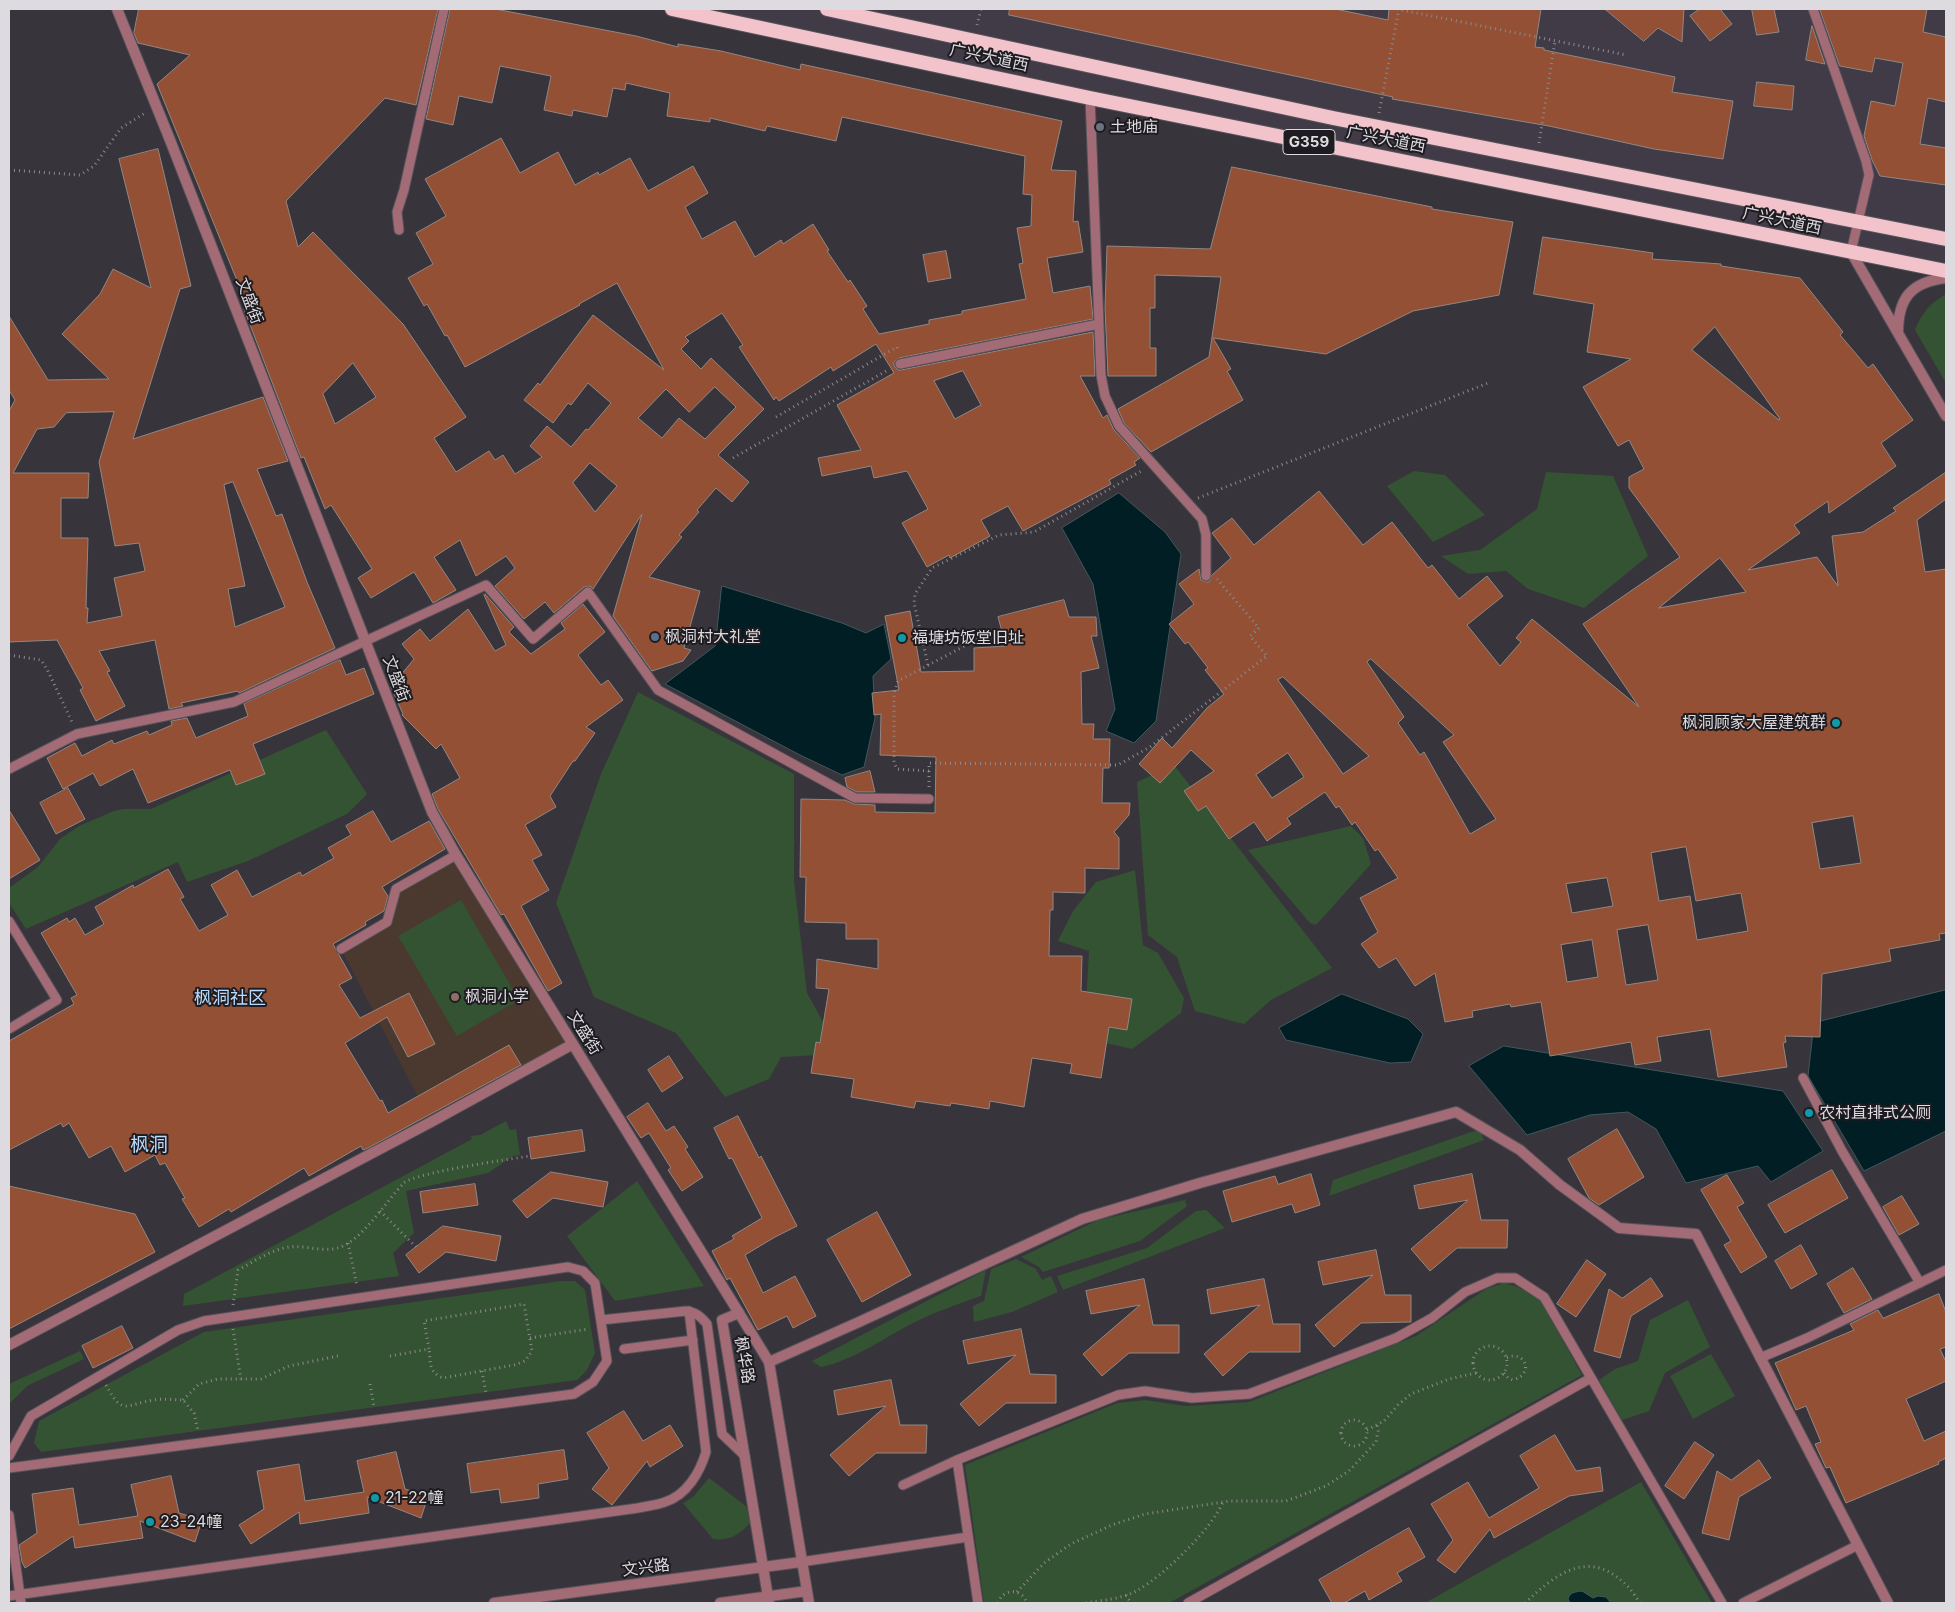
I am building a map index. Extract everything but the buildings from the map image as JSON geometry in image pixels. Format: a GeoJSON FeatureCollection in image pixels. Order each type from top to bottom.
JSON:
{"type":"FeatureCollection","features":[{"type":"Feature","properties":{"kind":"highway","name":"广兴大道西"},"geometry":{"type":"LineString","coordinates":[[672,9],[1090,98],[1946,271]]}},
{"type":"Feature","properties":{"kind":"highway","name":"广兴大道西"},"geometry":{"type":"LineString","coordinates":[[827,9],[1376,126],[1946,239]]}},
{"type":"Feature","properties":{"kind":"street","name":"文盛街"},"geometry":{"type":"LineString","coordinates":[[117,9],[157,106],[426,798],[456,855],[739,1313]]}},
{"type":"Feature","properties":{"kind":"street"},"geometry":{"type":"LineString","coordinates":[[1851,252],[1946,416]]}},
{"type":"Feature","properties":{"kind":"street"},"geometry":{"type":"LineString","coordinates":[[1898,334],[1898,314],[1902,302],[1911,291],[1923,284],[1946,278]]}},
{"type":"Feature","properties":{"kind":"street"},"geometry":{"type":"LineString","coordinates":[[9,1345],[431,1122],[573,1044]]}},
{"type":"Feature","properties":{"kind":"street"},"geometry":{"type":"LineString","coordinates":[[769,1362],[1082,1218],[1456,1112],[1520,1150],[1560,1185],[1619,1228],[1696,1234],[1888,1603]]}},
{"type":"Feature","properties":{"kind":"street","name":"枫华路"},"geometry":{"type":"LineString","coordinates":[[769,1600],[722,1320],[739,1313],[769,1362],[809,1603]]}},
{"type":"Feature","properties":{"kind":"street","name":"文兴路"},"geometry":{"type":"LineString","coordinates":[[494,1603],[801,1562]]}},
{"type":"Feature","properties":{"kind":"street"},"geometry":{"type":"LineString","coordinates":[[720,1603],[769,1600],[807,1591]]}},
{"type":"Feature","properties":{"kind":"lane"},"geometry":{"type":"LineString","coordinates":[[399,230],[397,212],[404,190],[444,9]]}},
{"type":"Feature","properties":{"kind":"lane"},"geometry":{"type":"LineString","coordinates":[[1812,9],[1866,161],[1869,175],[1851,252]]}},
{"type":"Feature","properties":{"kind":"lane"},"geometry":{"type":"LineString","coordinates":[[1090,98],[1101,375],[1105,396],[1119,426],[1202,519],[1206,535],[1206,572]]}},
{"type":"Feature","properties":{"kind":"lane"},"geometry":{"type":"LineString","coordinates":[[900,364],[1099,324]]}},
{"type":"Feature","properties":{"kind":"lane"},"geometry":{"type":"LineString","coordinates":[[9,770],[77,734],[234,702],[366,643],[486,585],[533,639],[588,592],[658,690],[855,798],[929,798]]}},
{"type":"Feature","properties":{"kind":"lane"},"geometry":{"type":"LineString","coordinates":[[341,949],[387,922],[396,888],[456,855]]}},
{"type":"Feature","properties":{"kind":"lane"},"geometry":{"type":"LineString","coordinates":[[9,921],[57,1000],[9,1030]]}},
{"type":"Feature","properties":{"kind":"lane"},"geometry":{"type":"LineString","coordinates":[[1803,1078],[1842,1151],[1920,1283]]}},
{"type":"Feature","properties":{"kind":"lane"},"geometry":{"type":"LineString","coordinates":[[9,1456],[31,1416],[178,1330],[204,1321],[568,1266],[583,1271],[596,1283],[607,1361],[593,1382],[574,1394],[9,1468]]}},
{"type":"Feature","properties":{"kind":"lane"},"geometry":{"type":"LineString","coordinates":[[1760,1358],[1807,1338],[1946,1270]]}},
{"type":"Feature","properties":{"kind":"lane"},"geometry":{"type":"LineString","coordinates":[[903,1485],[957,1460],[1118,1395],[1145,1390],[1192,1398],[1249,1394],[1396,1338],[1432,1318],[1465,1292],[1497,1278],[1514,1278],[1544,1297],[1722,1603]]}},
{"type":"Feature","properties":{"kind":"lane"},"geometry":{"type":"LineString","coordinates":[[601,1324],[689,1311],[701,1317],[707,1324],[722,1434],[745,1456]]}},
{"type":"Feature","properties":{"kind":"lane"},"geometry":{"type":"LineString","coordinates":[[9,1596],[20,1599],[638,1508],[667,1502],[687,1488],[701,1468],[706,1452],[689,1311]]}},
{"type":"Feature","properties":{"kind":"lane"},"geometry":{"type":"LineString","coordinates":[[624,1349],[693,1340]]}},
{"type":"Feature","properties":{"kind":"lane"},"geometry":{"type":"LineString","coordinates":[[1188,1603],[1591,1378]]}},
{"type":"Feature","properties":{"kind":"lane"},"geometry":{"type":"LineString","coordinates":[[957,1460],[978,1603]]}},
{"type":"Feature","properties":{"kind":"lane"},"geometry":{"type":"LineString","coordinates":[[9,1514],[20,1599]]}},
{"type":"Feature","properties":{"kind":"lane"},"geometry":{"type":"LineString","coordinates":[[801,1562],[968,1537]]}},
{"type":"Feature","properties":{"kind":"lane"},"geometry":{"type":"LineString","coordinates":[[1743,1603],[1858,1545]]}},
{"type":"Feature","properties":{"kind":"path"},"geometry":{"type":"LineString","coordinates":[[1376,126],[1398,9],[1626,55]]}},
{"type":"Feature","properties":{"kind":"path"},"geometry":{"type":"LineString","coordinates":[[1536,158],[1555,41]]}},
{"type":"Feature","properties":{"kind":"path"},"geometry":{"type":"LineString","coordinates":[[9,170],[80,175],[94,166],[121,128],[157,106]]}},
{"type":"Feature","properties":{"kind":"path"},"geometry":{"type":"LineString","coordinates":[[733,458],[900,364],[897,347],[776,417]]}},
{"type":"Feature","properties":{"kind":"path"},"geometry":{"type":"LineString","coordinates":[[1187,502],[1488,383]]}},
{"type":"Feature","properties":{"kind":"path"},"geometry":{"type":"LineString","coordinates":[[928,665],[914,604],[916,594],[932,568],[999,535],[1034,532],[1139,473],[1152,463]]}},
{"type":"Feature","properties":{"kind":"path"},"geometry":{"type":"LineString","coordinates":[[929,798],[929,763],[1118,765],[1150,747],[1267,656],[1250,636],[1259,628],[1206,572]]}},
{"type":"Feature","properties":{"kind":"path"},"geometry":{"type":"LineString","coordinates":[[929,771],[897,770],[894,763],[894,692],[898,681],[995,630]]}},
{"type":"Feature","properties":{"kind":"path"},"geometry":{"type":"LineString","coordinates":[[9,655],[41,660],[77,734]]}},
{"type":"Feature","properties":{"kind":"path"},"geometry":{"type":"LineString","coordinates":[[241,1380],[231,1317],[238,1270],[276,1250],[292,1247],[322,1250],[341,1246],[354,1240],[405,1182],[422,1175],[530,1156]]}},
{"type":"Feature","properties":{"kind":"path"},"geometry":{"type":"LineString","coordinates":[[380,1211],[416,1247]]}},
{"type":"Feature","properties":{"kind":"path"},"geometry":{"type":"LineString","coordinates":[[348,1243],[360,1298]]}},
{"type":"Feature","properties":{"kind":"path"},"geometry":{"type":"LineString","coordinates":[[524,1304],[532,1351],[525,1361],[514,1365],[443,1378],[434,1375],[429,1349],[424,1321],[524,1304]]}},
{"type":"Feature","properties":{"kind":"path"},"geometry":{"type":"LineString","coordinates":[[530,1338],[601,1324]]}},
{"type":"Feature","properties":{"kind":"path"},"geometry":{"type":"LineString","coordinates":[[1487,1346],[1494,1346],[1500,1349],[1506,1358],[1507,1367],[1504,1373],[1492,1381],[1480,1378],[1475,1372],[1472,1359],[1480,1348],[1487,1346]]}},
{"type":"Feature","properties":{"kind":"path"},"geometry":{"type":"LineString","coordinates":[[390,1356],[429,1349]]}},
{"type":"Feature","properties":{"kind":"path"},"geometry":{"type":"LineString","coordinates":[[1504,1373],[1508,1378],[1514,1380],[1523,1375],[1526,1370],[1523,1360],[1519,1356],[1514,1355],[1506,1358]]}},
{"type":"Feature","properties":{"kind":"path"},"geometry":{"type":"LineString","coordinates":[[182,1400],[199,1384],[218,1379],[261,1379],[289,1366],[338,1356]]}},
{"type":"Feature","properties":{"kind":"path"},"geometry":{"type":"LineString","coordinates":[[482,1371],[488,1406]]}},
{"type":"Feature","properties":{"kind":"path"},"geometry":{"type":"LineString","coordinates":[[1367,1430],[1359,1421],[1348,1422],[1341,1431],[1341,1437],[1349,1445],[1360,1445],[1365,1441],[1367,1430],[1384,1420],[1411,1394],[1449,1379],[1476,1373]]}},
{"type":"Feature","properties":{"kind":"path"},"geometry":{"type":"LineString","coordinates":[[101,1374],[115,1402],[123,1406],[132,1406],[155,1399],[182,1400],[194,1413],[201,1444]]}},
{"type":"Feature","properties":{"kind":"path"},"geometry":{"type":"LineString","coordinates":[[370,1384],[377,1420]]}},
{"type":"Feature","properties":{"kind":"path"},"geometry":{"type":"LineString","coordinates":[[1017,1592],[1044,1563],[1064,1548],[1112,1524],[1146,1514],[1223,1502],[1286,1501],[1326,1486],[1349,1471],[1376,1442],[1377,1424]]}},
{"type":"Feature","properties":{"kind":"path"},"geometry":{"type":"LineString","coordinates":[[1086,1603],[1115,1598],[1137,1591],[1167,1569],[1195,1540],[1223,1502]]}},
{"type":"Feature","properties":{"kind":"path"},"geometry":{"type":"LineString","coordinates":[[1525,1603],[1559,1574],[1575,1568],[1594,1567],[1608,1571],[1624,1582],[1640,1603]]}},
{"type":"Feature","properties":{"kind":"path"},"geometry":{"type":"LineString","coordinates":[[998,1603],[1005,1593],[1011,1591],[1023,1595],[1027,1603]]}},
{"type":"Feature","properties":{"kind":"path"},"geometry":{"type":"LineString","coordinates":[[1126,1594],[1131,1603]]}},
{"type":"Feature","properties":{"kind":"shaded area"},"geometry":{"type":"Polygon","coordinates":[[[672,9],[1946,9],[1946,271],[672,9]]]}},
{"type":"Feature","properties":{"kind":"shaded area","name":"枫洞小学"},"geometry":{"type":"Polygon","coordinates":[[[456,855],[573,1044],[431,1122],[341,949],[387,922],[396,889],[456,855]]]}},
{"type":"Feature","properties":{"kind":"green space"},"geometry":{"type":"Polygon","coordinates":[[[1946,294],[1946,383],[1915,330],[1927,309],[1946,294]]]}},
{"type":"Feature","properties":{"kind":"green space"},"geometry":{"type":"Polygon","coordinates":[[[1414,471],[1445,475],[1485,515],[1433,542],[1387,486],[1414,471]]]}},
{"type":"Feature","properties":{"kind":"green space"},"geometry":{"type":"Polygon","coordinates":[[[1546,472],[1613,476],[1648,556],[1584,608],[1528,589],[1506,571],[1468,574],[1441,556],[1480,550],[1537,509],[1546,472]]]}},
{"type":"Feature","properties":{"kind":"green space"},"geometry":{"type":"Polygon","coordinates":[[[638,692],[794,774],[794,881],[807,993],[823,1022],[819,1055],[781,1057],[769,1079],[725,1097],[676,1033],[594,997],[556,903],[601,774],[638,692]]]}},
{"type":"Feature","properties":{"kind":"green space"},"geometry":{"type":"Polygon","coordinates":[[[326,730],[367,794],[347,814],[248,861],[187,882],[178,862],[26,929],[9,903],[9,888],[38,867],[60,839],[79,826],[114,811],[123,809],[151,809],[326,730]]]}},
{"type":"Feature","properties":{"kind":"green space"},"geometry":{"type":"Polygon","coordinates":[[[1174,765],[1332,968],[1271,1000],[1244,1024],[1195,1011],[1177,957],[1148,935],[1137,782],[1174,765]]]}},
{"type":"Feature","properties":{"kind":"green space"},"geometry":{"type":"Polygon","coordinates":[[[1351,826],[1363,838],[1371,864],[1316,925],[1310,923],[1248,850],[1351,826]]]}},
{"type":"Feature","properties":{"kind":"green space"},"geometry":{"type":"Polygon","coordinates":[[[1135,870],[1143,945],[1158,953],[1184,998],[1181,1013],[1132,1049],[1084,1038],[1089,951],[1058,941],[1073,911],[1096,882],[1135,870]]]}},
{"type":"Feature","properties":{"kind":"green space"},"geometry":{"type":"Polygon","coordinates":[[[461,900],[519,1000],[457,1036],[398,936],[461,900]]]}},
{"type":"Feature","properties":{"kind":"green space"},"geometry":{"type":"Polygon","coordinates":[[[506,1121],[510,1130],[516,1129],[520,1155],[513,1156],[488,1173],[406,1191],[414,1233],[393,1253],[399,1276],[183,1306],[184,1294],[472,1139],[471,1136],[480,1135],[506,1121]]]}},
{"type":"Feature","properties":{"kind":"green space"},"geometry":{"type":"Polygon","coordinates":[[[1474,1131],[1481,1132],[1484,1140],[1329,1196],[1333,1180],[1474,1131]]]}},
{"type":"Feature","properties":{"kind":"green space"},"geometry":{"type":"Polygon","coordinates":[[[637,1181],[704,1286],[615,1301],[567,1236],[637,1181]]]}},
{"type":"Feature","properties":{"kind":"green space"},"geometry":{"type":"Polygon","coordinates":[[[1185,1200],[1187,1206],[1140,1241],[1043,1272],[1039,1267],[1021,1257],[1098,1220],[1185,1200]]]}},
{"type":"Feature","properties":{"kind":"green space"},"geometry":{"type":"Polygon","coordinates":[[[1206,1210],[1225,1228],[1063,1290],[1057,1276],[1147,1248],[1196,1211],[1206,1210]]]}},
{"type":"Feature","properties":{"kind":"green space"},"geometry":{"type":"Polygon","coordinates":[[[1016,1259],[1036,1269],[1042,1280],[1051,1276],[1058,1292],[1012,1312],[974,1322],[973,1306],[984,1301],[991,1269],[1016,1259]]]}},
{"type":"Feature","properties":{"kind":"green space"},"geometry":{"type":"Polygon","coordinates":[[[986,1270],[981,1296],[917,1321],[834,1364],[821,1367],[812,1361],[986,1270]]]}},
{"type":"Feature","properties":{"kind":"green space"},"geometry":{"type":"Polygon","coordinates":[[[561,1281],[575,1281],[585,1290],[595,1353],[587,1370],[577,1380],[41,1452],[34,1443],[39,1421],[204,1332],[561,1281]]]}},
{"type":"Feature","properties":{"kind":"green space"},"geometry":{"type":"Polygon","coordinates":[[[1504,1283],[1518,1287],[1540,1300],[1582,1375],[1169,1603],[984,1603],[965,1465],[1117,1403],[1145,1400],[1186,1406],[1249,1402],[1416,1336],[1486,1289],[1504,1283]]]}},
{"type":"Feature","properties":{"kind":"green space"},"geometry":{"type":"Polygon","coordinates":[[[1688,1300],[1710,1347],[1665,1373],[1649,1411],[1622,1420],[1599,1380],[1615,1369],[1638,1361],[1650,1320],[1688,1300]]]}},
{"type":"Feature","properties":{"kind":"green space"},"geometry":{"type":"Polygon","coordinates":[[[80,1351],[84,1359],[27,1386],[9,1404],[9,1384],[80,1351]]]}},
{"type":"Feature","properties":{"kind":"green space"},"geometry":{"type":"Polygon","coordinates":[[[1711,1354],[1735,1396],[1693,1419],[1670,1376],[1711,1354]]]}},
{"type":"Feature","properties":{"kind":"green space"},"geometry":{"type":"Polygon","coordinates":[[[709,1478],[747,1507],[750,1523],[738,1534],[729,1538],[713,1539],[683,1503],[693,1497],[709,1478]]]}},
{"type":"Feature","properties":{"kind":"green space"},"geometry":{"type":"Polygon","coordinates":[[[1641,1482],[1712,1603],[1425,1603],[1641,1482]]]}},
{"type":"Feature","properties":{"kind":"water"},"geometry":{"type":"Polygon","coordinates":[[[1119,493],[1165,532],[1181,554],[1156,721],[1134,743],[1106,731],[1115,709],[1093,584],[1062,528],[1119,493]]]}},
{"type":"Feature","properties":{"kind":"water"},"geometry":{"type":"Polygon","coordinates":[[[722,586],[842,623],[866,633],[884,624],[891,659],[873,676],[875,718],[864,767],[842,775],[665,684],[715,646],[722,586]]]}},
{"type":"Feature","properties":{"kind":"water"},"geometry":{"type":"Polygon","coordinates":[[[1946,990],[1946,1131],[1864,1171],[1808,1076],[1814,1023],[1946,990]]]}},
{"type":"Feature","properties":{"kind":"water"},"geometry":{"type":"Polygon","coordinates":[[[1342,994],[1408,1019],[1423,1034],[1411,1062],[1390,1063],[1286,1040],[1279,1028],[1342,994]]]}},
{"type":"Feature","properties":{"kind":"water"},"geometry":{"type":"Polygon","coordinates":[[[1504,1046],[1783,1091],[1823,1151],[1771,1182],[1758,1166],[1686,1183],[1656,1129],[1628,1112],[1590,1115],[1527,1135],[1469,1066],[1504,1046]]]}},
{"type":"Feature","properties":{"kind":"water"},"geometry":{"type":"Polygon","coordinates":[[[1582,1591],[1593,1598],[1598,1596],[1606,1597],[1611,1603],[1570,1603],[1568,1599],[1571,1594],[1582,1591]]]}},
{"type":"Feature","properties":{"kind":"place","name":"土地庙"},"geometry":{"type":"Point","coordinates":[1100,127]}},
{"type":"Feature","properties":{"kind":"place","name":"枫洞村大礼堂"},"geometry":{"type":"Point","coordinates":[655,637]}},
{"type":"Feature","properties":{"kind":"place","name":"福塘坊饭堂旧址"},"geometry":{"type":"Point","coordinates":[902,638]}},
{"type":"Feature","properties":{"kind":"place","name":"枫洞顾家大屋建筑群"},"geometry":{"type":"Point","coordinates":[1836,723]}},
{"type":"Feature","properties":{"kind":"place","name":"枫洞小学"},"geometry":{"type":"Point","coordinates":[455,997]}},
{"type":"Feature","properties":{"kind":"place","name":"农村直排式公厕"},"geometry":{"type":"Point","coordinates":[1809,1113]}},
{"type":"Feature","properties":{"kind":"place","name":"21-22幢"},"geometry":{"type":"Point","coordinates":[375,1498]}},
{"type":"Feature","properties":{"kind":"place","name":"23-24幢"},"geometry":{"type":"Point","coordinates":[150,1522]}},
{"type":"Feature","properties":{"kind":"district","name":"枫洞社区"},"geometry":{"type":"Point","coordinates":[230,999]}},
{"type":"Feature","properties":{"kind":"district","name":"枫洞"},"geometry":{"type":"Point","coordinates":[149,1145]}}]}
